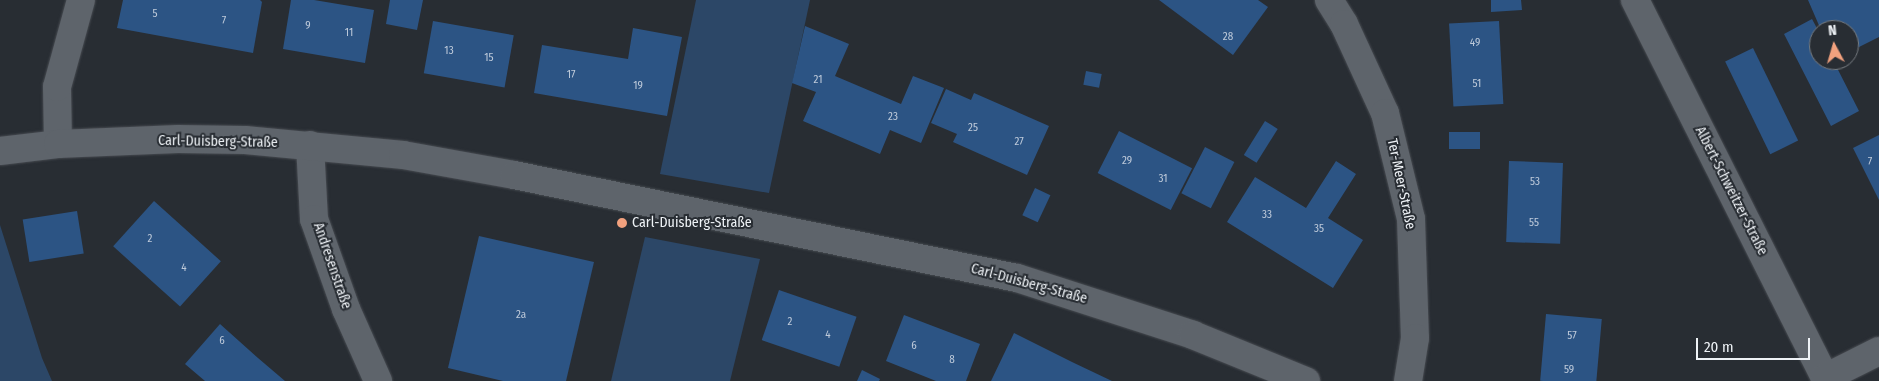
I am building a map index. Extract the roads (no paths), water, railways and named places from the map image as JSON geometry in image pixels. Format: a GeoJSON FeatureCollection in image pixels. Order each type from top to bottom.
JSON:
{"type":"FeatureCollection","features":[{"type":"Feature","properties":{"kind":"street"},"geometry":{"type":"LineString","coordinates":[[58,144],[57,87],[81,0]]}},
{"type":"Feature","properties":{"kind":"street","name":"Ter-Meer-Straße"},"geometry":{"type":"LineString","coordinates":[[1329,0],[1344,24],[1385,113],[1411,219],[1415,338],[1408,381]]}},
{"type":"Feature","properties":{"kind":"street","name":"Albert-Schweitzer-Straße"},"geometry":{"type":"LineString","coordinates":[[1635,0],[1826,380]]}},
{"type":"Feature","properties":{"kind":"street","name":"Carl-Duisberg-Straße"},"geometry":{"type":"LineString","coordinates":[[0,151],[58,144],[178,139],[310,145],[403,155],[514,175],[1017,278],[1193,335],[1306,381]]}},
{"type":"Feature","properties":{"kind":"street","name":"Andresenstraße"},"geometry":{"type":"LineString","coordinates":[[310,145],[314,219],[346,309],[378,381]]}},
{"type":"Feature","properties":{"kind":"street"},"geometry":{"type":"LineString","coordinates":[[1826,380],[1879,351]]}},
{"type":"Feature","properties":{"kind":"place","name":"Carl-Duisberg-Straße"},"geometry":{"type":"Point","coordinates":[622,223]}}]}
